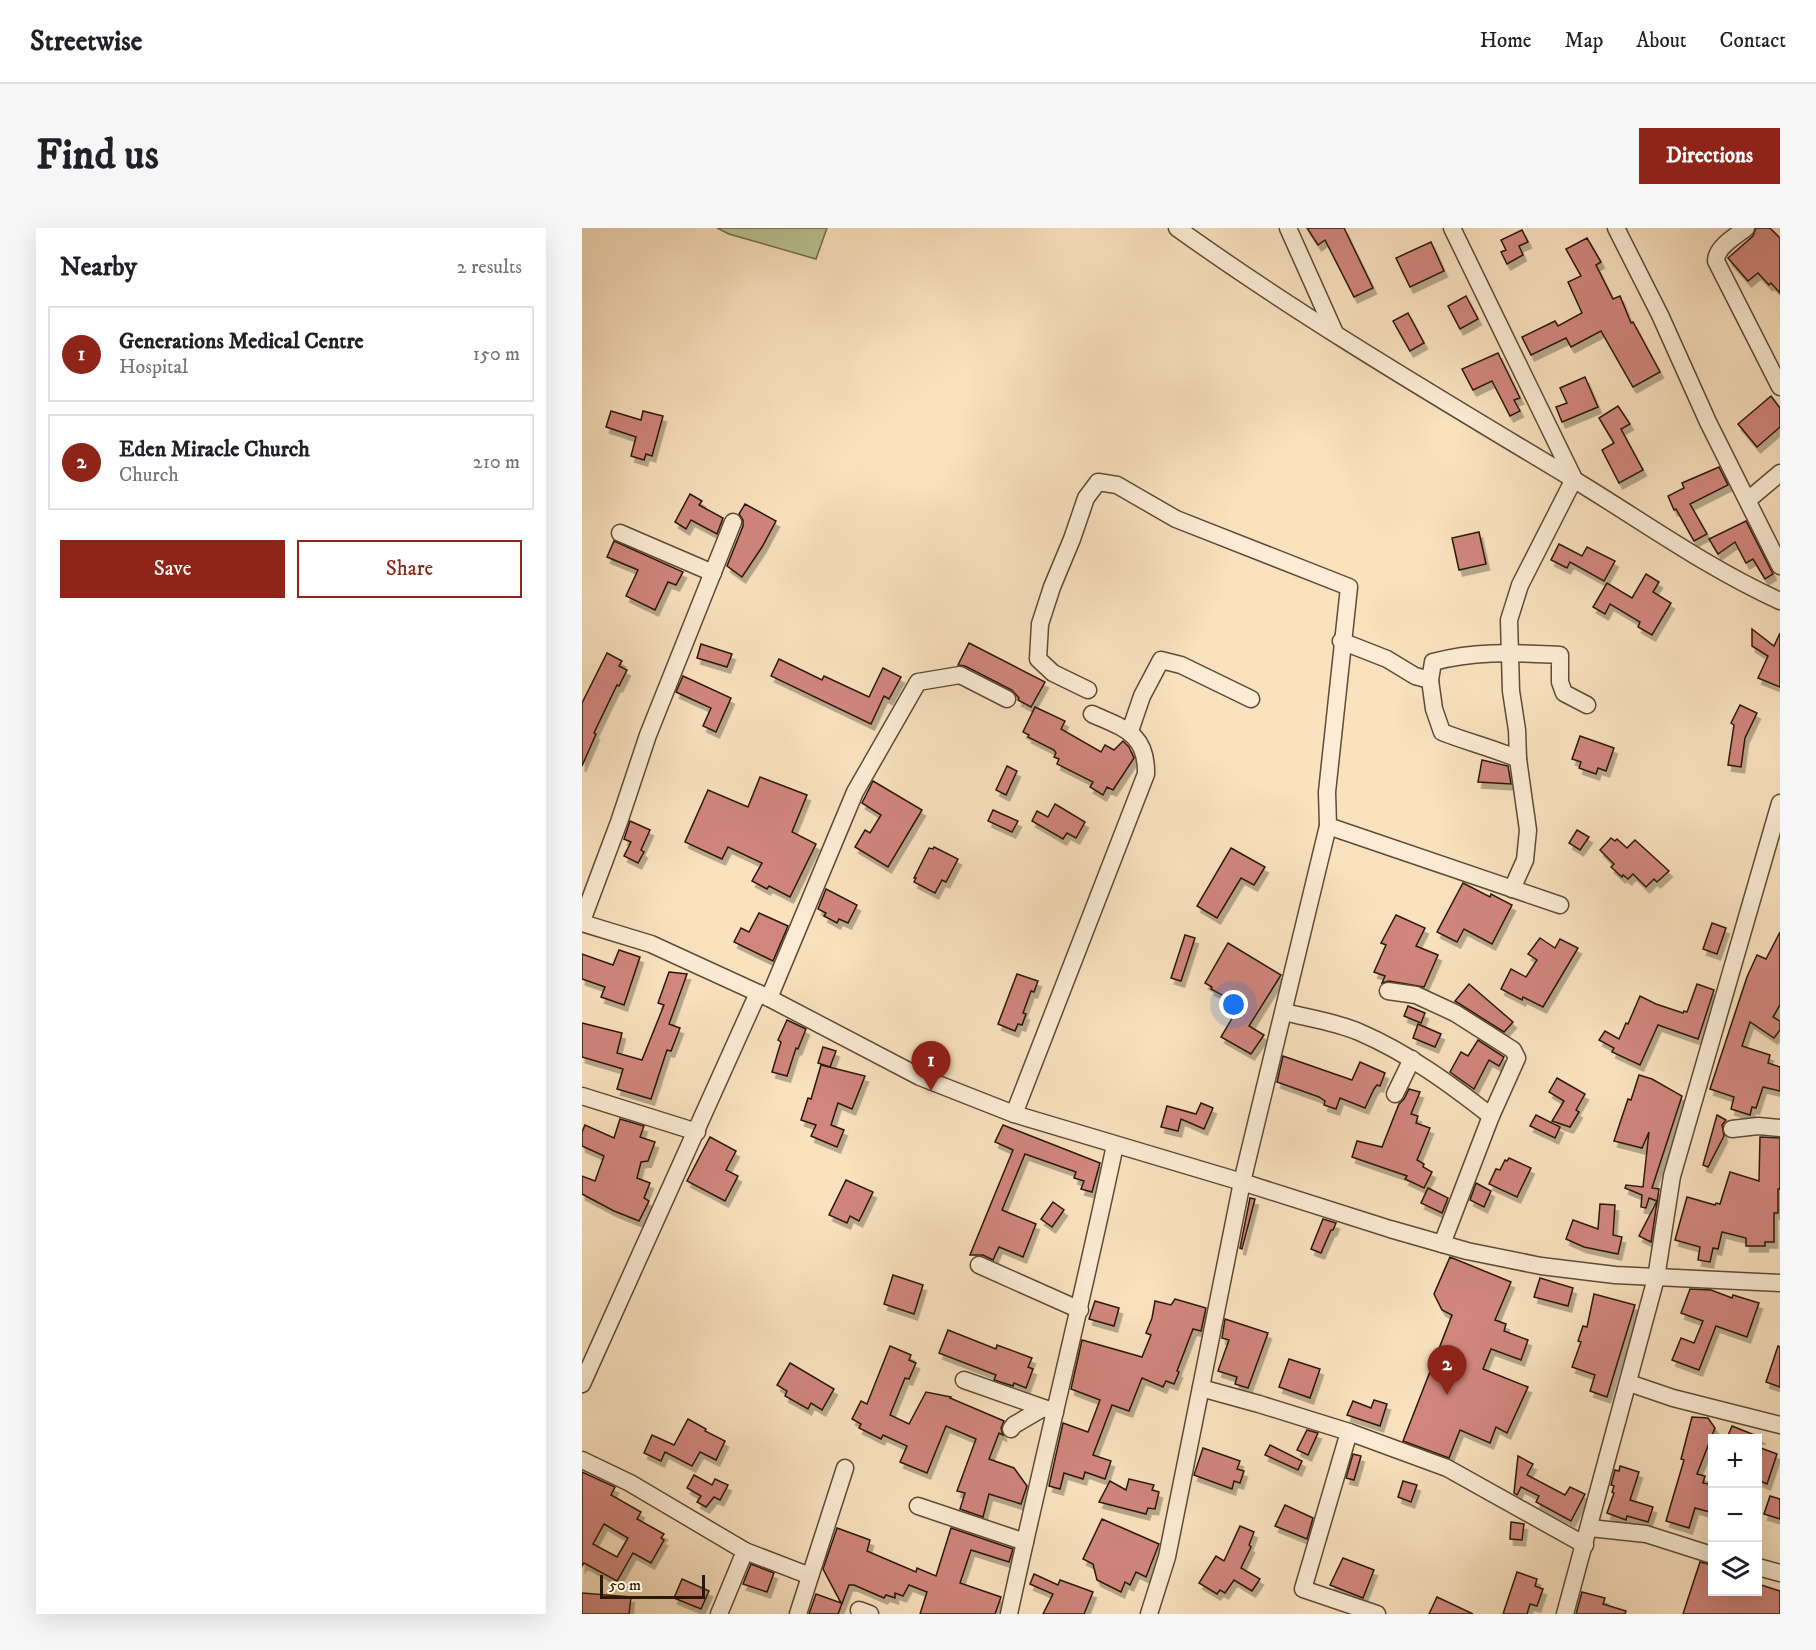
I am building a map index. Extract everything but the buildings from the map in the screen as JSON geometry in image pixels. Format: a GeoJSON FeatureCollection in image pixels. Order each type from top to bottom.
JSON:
{"type":"FeatureCollection","features":[{"type":"Feature","properties":{"kind":"street"},"geometry":{"type":"LineString","coordinates":[[1177,228],[1241,274],[1433,395],[1574,479],[1741,584],[1780,602]]}},
{"type":"Feature","properties":{"kind":"street"},"geometry":{"type":"LineString","coordinates":[[1288,228],[1335,333]]}},
{"type":"Feature","properties":{"kind":"street"},"geometry":{"type":"LineString","coordinates":[[1452,228],[1574,479]]}},
{"type":"Feature","properties":{"kind":"street"},"geometry":{"type":"LineString","coordinates":[[1616,228],[1660,315],[1708,422],[1780,566]]}},
{"type":"Feature","properties":{"kind":"street"},"geometry":{"type":"LineString","coordinates":[[1746,228],[1720,249],[1716,261],[1780,387]]}},
{"type":"Feature","properties":{"kind":"street"},"geometry":{"type":"LineString","coordinates":[[1748,500],[1780,473]]}},
{"type":"Feature","properties":{"kind":"street"},"geometry":{"type":"LineString","coordinates":[[1512,889],[1525,860],[1528,830],[1511,691],[1509,620],[1520,585],[1574,479]]}},
{"type":"Feature","properties":{"kind":"street"},"geometry":{"type":"LineString","coordinates":[[1088,690],[1053,673],[1038,659],[1040,624],[1052,587],[1086,498],[1098,482],[1117,485],[1176,519],[1349,587],[1327,792],[1328,826],[1242,1182],[1167,1557],[1149,1614]]}},
{"type":"Feature","properties":{"kind":"street"},"geometry":{"type":"LineString","coordinates":[[733,522],[648,735],[582,922],[651,944],[764,996],[920,1077],[1014,1114],[1380,1226],[1442,1244],[1529,1264],[1615,1275],[1780,1283]]}},
{"type":"Feature","properties":{"kind":"street"},"geometry":{"type":"LineString","coordinates":[[620,533],[713,573]]}},
{"type":"Feature","properties":{"kind":"street"},"geometry":{"type":"LineString","coordinates":[[1343,642],[1387,659],[1415,676],[1430,680]]}},
{"type":"Feature","properties":{"kind":"street"},"geometry":{"type":"LineString","coordinates":[[1518,759],[1498,750],[1473,745],[1442,732],[1434,709],[1430,680],[1433,662],[1459,655],[1510,653],[1560,655],[1560,682],[1564,693],[1587,705]]}},
{"type":"Feature","properties":{"kind":"street"},"geometry":{"type":"LineString","coordinates":[[1130,731],[1142,696],[1161,660],[1173,661],[1251,699]]}},
{"type":"Feature","properties":{"kind":"street"},"geometry":{"type":"LineString","coordinates":[[582,1384],[697,1132],[764,996],[855,792],[918,682],[960,675],[1007,699]]}},
{"type":"Feature","properties":{"kind":"street"},"geometry":{"type":"LineString","coordinates":[[1014,1114],[1146,774],[1144,751],[1130,731],[1092,714]]}},
{"type":"Feature","properties":{"kind":"street"},"geometry":{"type":"LineString","coordinates":[[1565,1614],[1656,1278],[1672,1176],[1780,803]]}},
{"type":"Feature","properties":{"kind":"street"},"geometry":{"type":"LineString","coordinates":[[1328,826],[1560,905]]}},
{"type":"Feature","properties":{"kind":"street"},"geometry":{"type":"LineString","coordinates":[[1388,991],[1416,995],[1455,1013],[1513,1050],[1517,1058],[1491,1116],[1442,1244]]}},
{"type":"Feature","properties":{"kind":"street"},"geometry":{"type":"LineString","coordinates":[[1284,1012],[1358,1031],[1412,1059],[1491,1116]]}},
{"type":"Feature","properties":{"kind":"street"},"geometry":{"type":"LineString","coordinates":[[1395,1094],[1412,1059]]}},
{"type":"Feature","properties":{"kind":"street"},"geometry":{"type":"LineString","coordinates":[[582,1096],[697,1132]]}},
{"type":"Feature","properties":{"kind":"street"},"geometry":{"type":"LineString","coordinates":[[1732,1129],[1758,1126],[1780,1128]]}},
{"type":"Feature","properties":{"kind":"street"},"geometry":{"type":"LineString","coordinates":[[1009,1614],[1025,1542],[1049,1410],[1080,1310],[1115,1144]]}},
{"type":"Feature","properties":{"kind":"street"},"geometry":{"type":"LineString","coordinates":[[979,1265],[1080,1310]]}},
{"type":"Feature","properties":{"kind":"street"},"geometry":{"type":"LineString","coordinates":[[964,1380],[1049,1410]]}},
{"type":"Feature","properties":{"kind":"street"},"geometry":{"type":"LineString","coordinates":[[1629,1383],[1673,1398],[1780,1425]]}},
{"type":"Feature","properties":{"kind":"street"},"geometry":{"type":"LineString","coordinates":[[1201,1388],[1349,1432],[1447,1468],[1585,1545]]}},
{"type":"Feature","properties":{"kind":"street"},"geometry":{"type":"LineString","coordinates":[[1011,1429],[1014,1425],[1049,1410]]}},
{"type":"Feature","properties":{"kind":"street"},"geometry":{"type":"LineString","coordinates":[[1349,1432],[1303,1589],[1377,1614]]}},
{"type":"Feature","properties":{"kind":"street"},"geometry":{"type":"LineString","coordinates":[[582,1460],[630,1483],[745,1551],[810,1576]]}},
{"type":"Feature","properties":{"kind":"street"},"geometry":{"type":"LineString","coordinates":[[798,1614],[845,1468]]}},
{"type":"Feature","properties":{"kind":"street"},"geometry":{"type":"LineString","coordinates":[[918,1506],[1025,1542]]}},
{"type":"Feature","properties":{"kind":"street"},"geometry":{"type":"LineString","coordinates":[[1590,1528],[1646,1534],[1708,1553]]}},
{"type":"Feature","properties":{"kind":"street"},"geometry":{"type":"LineString","coordinates":[[719,1614],[745,1551]]}},
{"type":"Feature","properties":{"kind":"street"},"geometry":{"type":"LineString","coordinates":[[1762,1568],[1780,1573]]}},
{"type":"Feature","properties":{"kind":"green space"},"geometry":{"type":"Polygon","coordinates":[[[717,228],[827,228],[816,259],[729,234],[717,228]]]}},
{"type":"Feature","properties":{"kind":"place","name":"Generations Medical Centre"},"geometry":{"type":"Point","coordinates":[931,1091]}},
{"type":"Feature","properties":{"kind":"place","name":"Eden Miracle Church"},"geometry":{"type":"Point","coordinates":[1447,1395]}}]}
